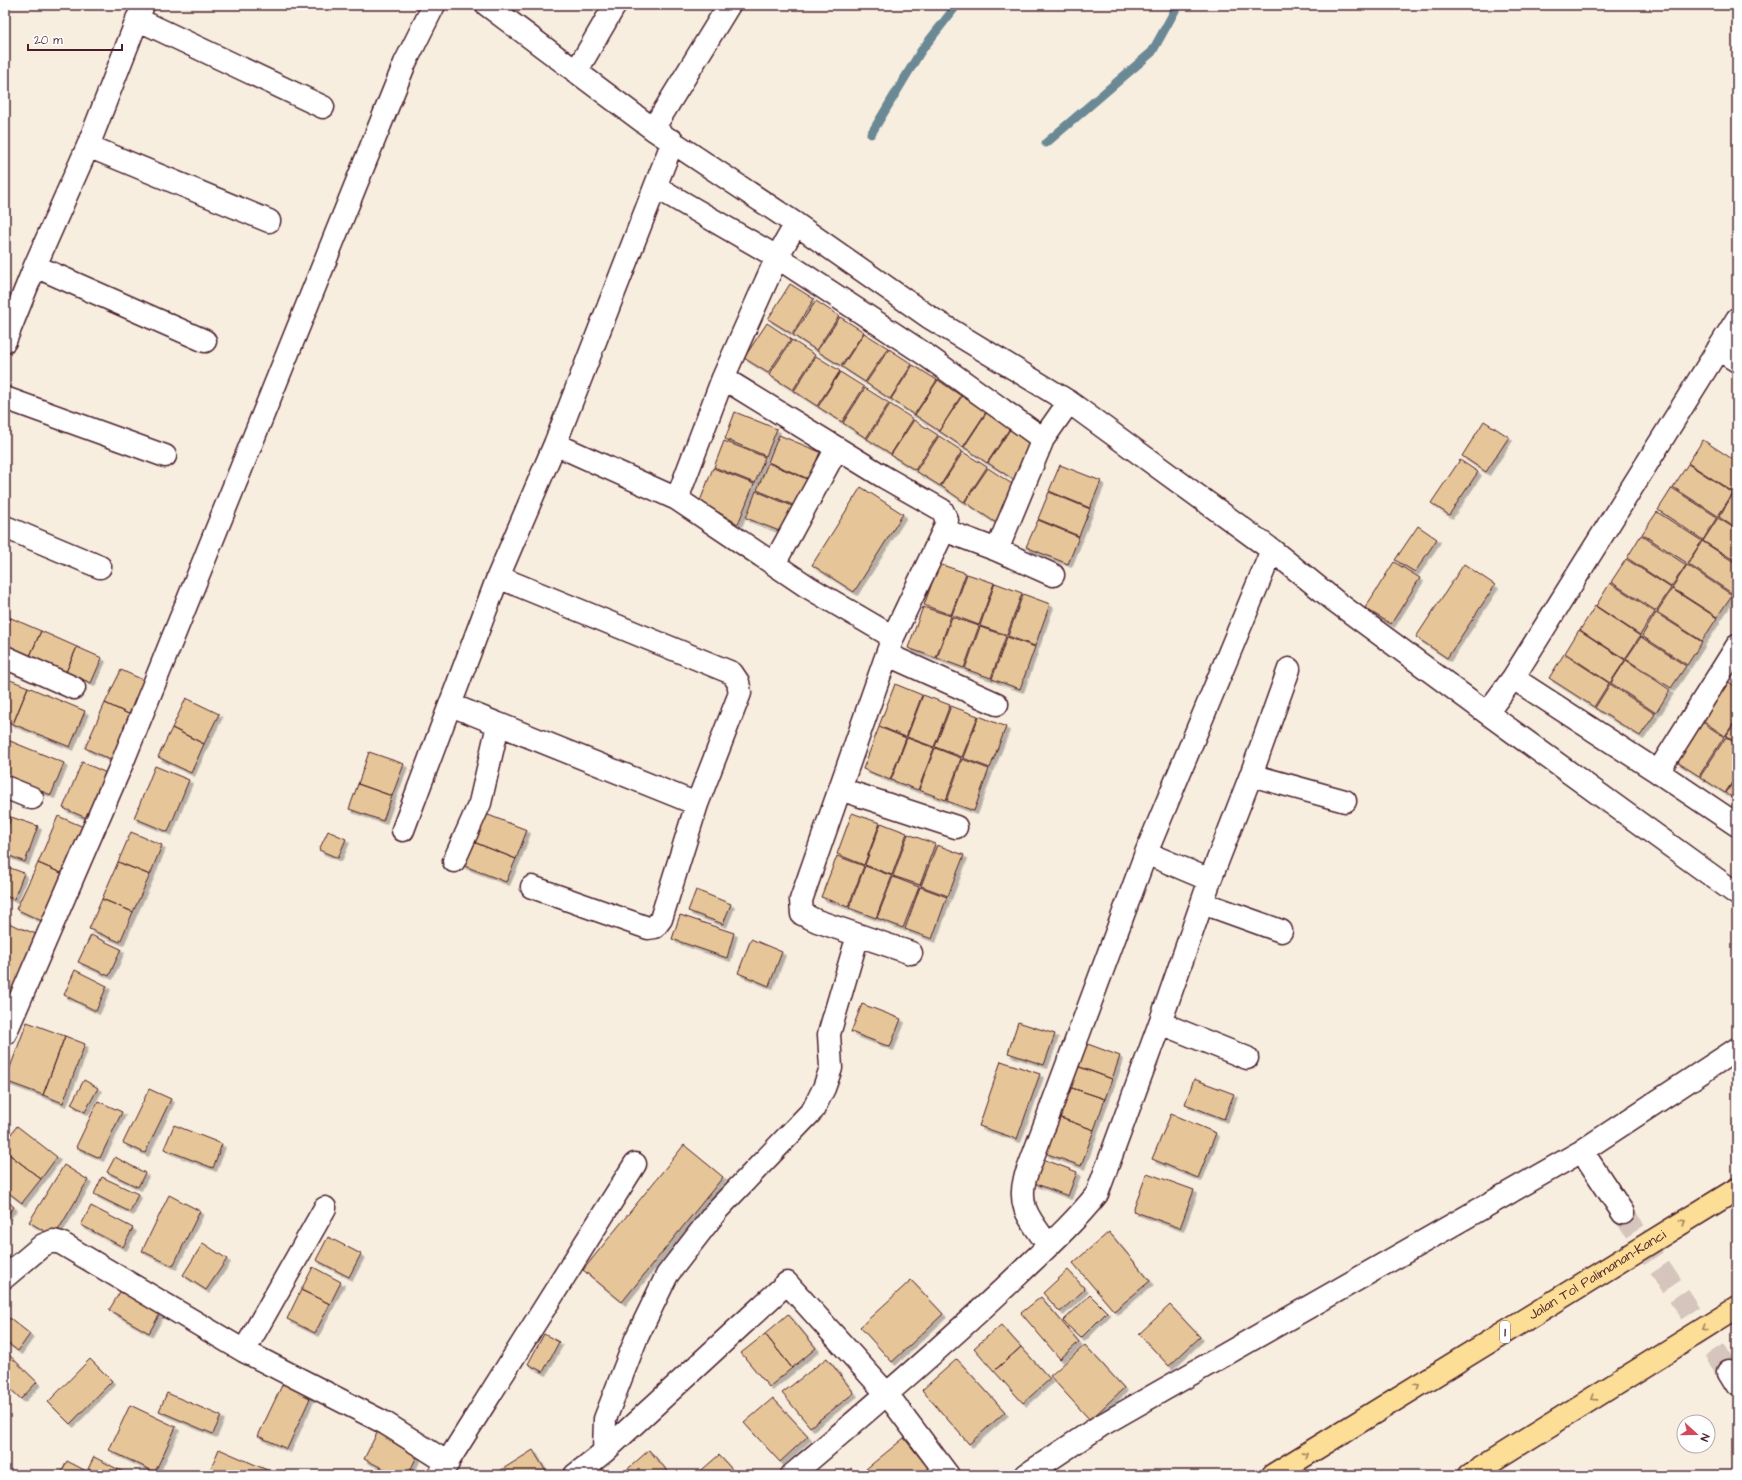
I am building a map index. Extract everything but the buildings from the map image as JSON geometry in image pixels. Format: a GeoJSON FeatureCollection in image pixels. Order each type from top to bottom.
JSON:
{"type":"FeatureCollection","features":[{"type":"Feature","properties":{"kind":"highway","name":"Jalan Tol Palimanan–Kanci"},"geometry":{"type":"LineString","coordinates":[[1273,1475],[1737,1189]]}},
{"type":"Feature","properties":{"kind":"highway"},"geometry":{"type":"LineString","coordinates":[[1470,1475],[1737,1308]]}},
{"type":"Feature","properties":{"kind":"street"},"geometry":{"type":"LineString","coordinates":[[5,1034],[123,761],[405,63],[434,5]]}},
{"type":"Feature","properties":{"kind":"street"},"geometry":{"type":"LineString","coordinates":[[487,5],[653,129],[796,224],[929,317],[1069,402],[1272,550],[1335,601],[1487,713],[1737,894]]}},
{"type":"Feature","properties":{"kind":"street"},"geometry":{"type":"LineString","coordinates":[[576,72],[615,5]]}},
{"type":"Feature","properties":{"kind":"street"},"geometry":{"type":"LineString","coordinates":[[653,129],[729,5]]}},
{"type":"Feature","properties":{"kind":"street"},"geometry":{"type":"LineString","coordinates":[[5,341],[35,266],[88,146],[140,12],[323,107]]}},
{"type":"Feature","properties":{"kind":"street"},"geometry":{"type":"LineString","coordinates":[[403,830],[498,577],[555,444],[673,141]]}},
{"type":"Feature","properties":{"kind":"street"},"geometry":{"type":"LineString","coordinates":[[88,146],[269,222]]}},
{"type":"Feature","properties":{"kind":"street"},"geometry":{"type":"LineString","coordinates":[[656,187],[777,257],[923,353],[1043,439]]}},
{"type":"Feature","properties":{"kind":"street"},"geometry":{"type":"LineString","coordinates":[[677,499],[724,378],[777,257],[796,224]]}},
{"type":"Feature","properties":{"kind":"street"},"geometry":{"type":"LineString","coordinates":[[35,266],[204,341]]}},
{"type":"Feature","properties":{"kind":"street"},"geometry":{"type":"LineString","coordinates":[[1487,713],[1513,678],[1737,319]]}},
{"type":"Feature","properties":{"kind":"street"},"geometry":{"type":"LineString","coordinates":[[1718,349],[1737,361]]}},
{"type":"Feature","properties":{"kind":"street"},"geometry":{"type":"LineString","coordinates":[[724,378],[884,477],[942,510],[947,520],[944,530],[890,646],[801,900],[802,914],[817,921],[911,953]]}},
{"type":"Feature","properties":{"kind":"street"},"geometry":{"type":"LineString","coordinates":[[5,398],[165,456]]}},
{"type":"Feature","properties":{"kind":"street"},"geometry":{"type":"LineString","coordinates":[[997,550],[1043,439],[1069,402]]}},
{"type":"Feature","properties":{"kind":"street"},"geometry":{"type":"LineString","coordinates":[[555,444],[677,499],[808,587],[890,646],[997,704]]}},
{"type":"Feature","properties":{"kind":"street"},"geometry":{"type":"LineString","coordinates":[[774,564],[837,448]]}},
{"type":"Feature","properties":{"kind":"street"},"geometry":{"type":"LineString","coordinates":[[5,527],[100,567]]}},
{"type":"Feature","properties":{"kind":"street"},"geometry":{"type":"LineString","coordinates":[[944,530],[997,550],[1053,575]]}},
{"type":"Feature","properties":{"kind":"street"},"geometry":{"type":"LineString","coordinates":[[1048,1245],[1023,1206],[1022,1191],[1025,1178],[1146,853],[1272,550]]}},
{"type":"Feature","properties":{"kind":"street"},"geometry":{"type":"LineString","coordinates":[[498,577],[732,673],[738,682],[740,693],[697,804],[661,920],[655,927],[648,928],[532,887]]}},
{"type":"Feature","properties":{"kind":"street"},"geometry":{"type":"LineString","coordinates":[[1658,772],[1735,654]]}},
{"type":"Feature","properties":{"kind":"street"},"geometry":{"type":"LineString","coordinates":[[5,657],[74,688]]}},
{"type":"Feature","properties":{"kind":"street"},"geometry":{"type":"LineString","coordinates":[[792,1475],[887,1394],[987,1304],[1081,1214],[1097,1194],[1160,1023],[1210,880],[1251,775],[1289,669]]}},
{"type":"Feature","properties":{"kind":"street"},"geometry":{"type":"LineString","coordinates":[[1513,678],[1737,825]]}},
{"type":"Feature","properties":{"kind":"street"},"geometry":{"type":"LineString","coordinates":[[451,705],[697,804]]}},
{"type":"Feature","properties":{"kind":"street"},"geometry":{"type":"LineString","coordinates":[[454,860],[480,803],[498,725]]}},
{"type":"Feature","properties":{"kind":"street"},"geometry":{"type":"LineString","coordinates":[[1251,775],[1345,801]]}},
{"type":"Feature","properties":{"kind":"street"},"geometry":{"type":"LineString","coordinates":[[5,786],[32,798]]}},
{"type":"Feature","properties":{"kind":"street"},"geometry":{"type":"LineString","coordinates":[[840,789],[956,827]]}},
{"type":"Feature","properties":{"kind":"street"},"geometry":{"type":"LineString","coordinates":[[1146,853],[1210,880]]}},
{"type":"Feature","properties":{"kind":"street"},"geometry":{"type":"LineString","coordinates":[[1203,903],[1281,931]]}},
{"type":"Feature","properties":{"kind":"street"},"geometry":{"type":"LineString","coordinates":[[604,1452],[605,1419],[636,1339],[668,1274],[718,1209],[813,1110],[824,1088],[831,1068],[829,1034],[858,935]]}},
{"type":"Feature","properties":{"kind":"street"},"geometry":{"type":"LineString","coordinates":[[1160,1023],[1247,1058]]}},
{"type":"Feature","properties":{"kind":"street"},"geometry":{"type":"LineString","coordinates":[[1026,1475],[1100,1426],[1582,1151],[1737,1049]]}},
{"type":"Feature","properties":{"kind":"street"},"geometry":{"type":"LineString","coordinates":[[1582,1151],[1623,1213]]}},
{"type":"Feature","properties":{"kind":"street"},"geometry":{"type":"LineString","coordinates":[[5,1277],[43,1244],[52,1241],[61,1242],[244,1351],[384,1423],[444,1469],[635,1164]]}},
{"type":"Feature","properties":{"kind":"street"},"geometry":{"type":"LineString","coordinates":[[244,1351],[325,1208]]}},
{"type":"Feature","properties":{"kind":"street"},"geometry":{"type":"LineString","coordinates":[[575,1475],[604,1452],[787,1283],[887,1394],[948,1475]]}},
{"type":"Feature","properties":{"kind":"waterway"},"geometry":{"type":"LineString","coordinates":[[871,134],[921,51],[957,5]]}},
{"type":"Feature","properties":{"kind":"waterway"},"geometry":{"type":"LineString","coordinates":[[1046,143],[1152,52],[1178,5]]}},
{"type":"Feature","properties":{"kind":"tunnel"},"geometry":{"type":"LineString","coordinates":[[1623,1213],[1729,1371]]}}]}
